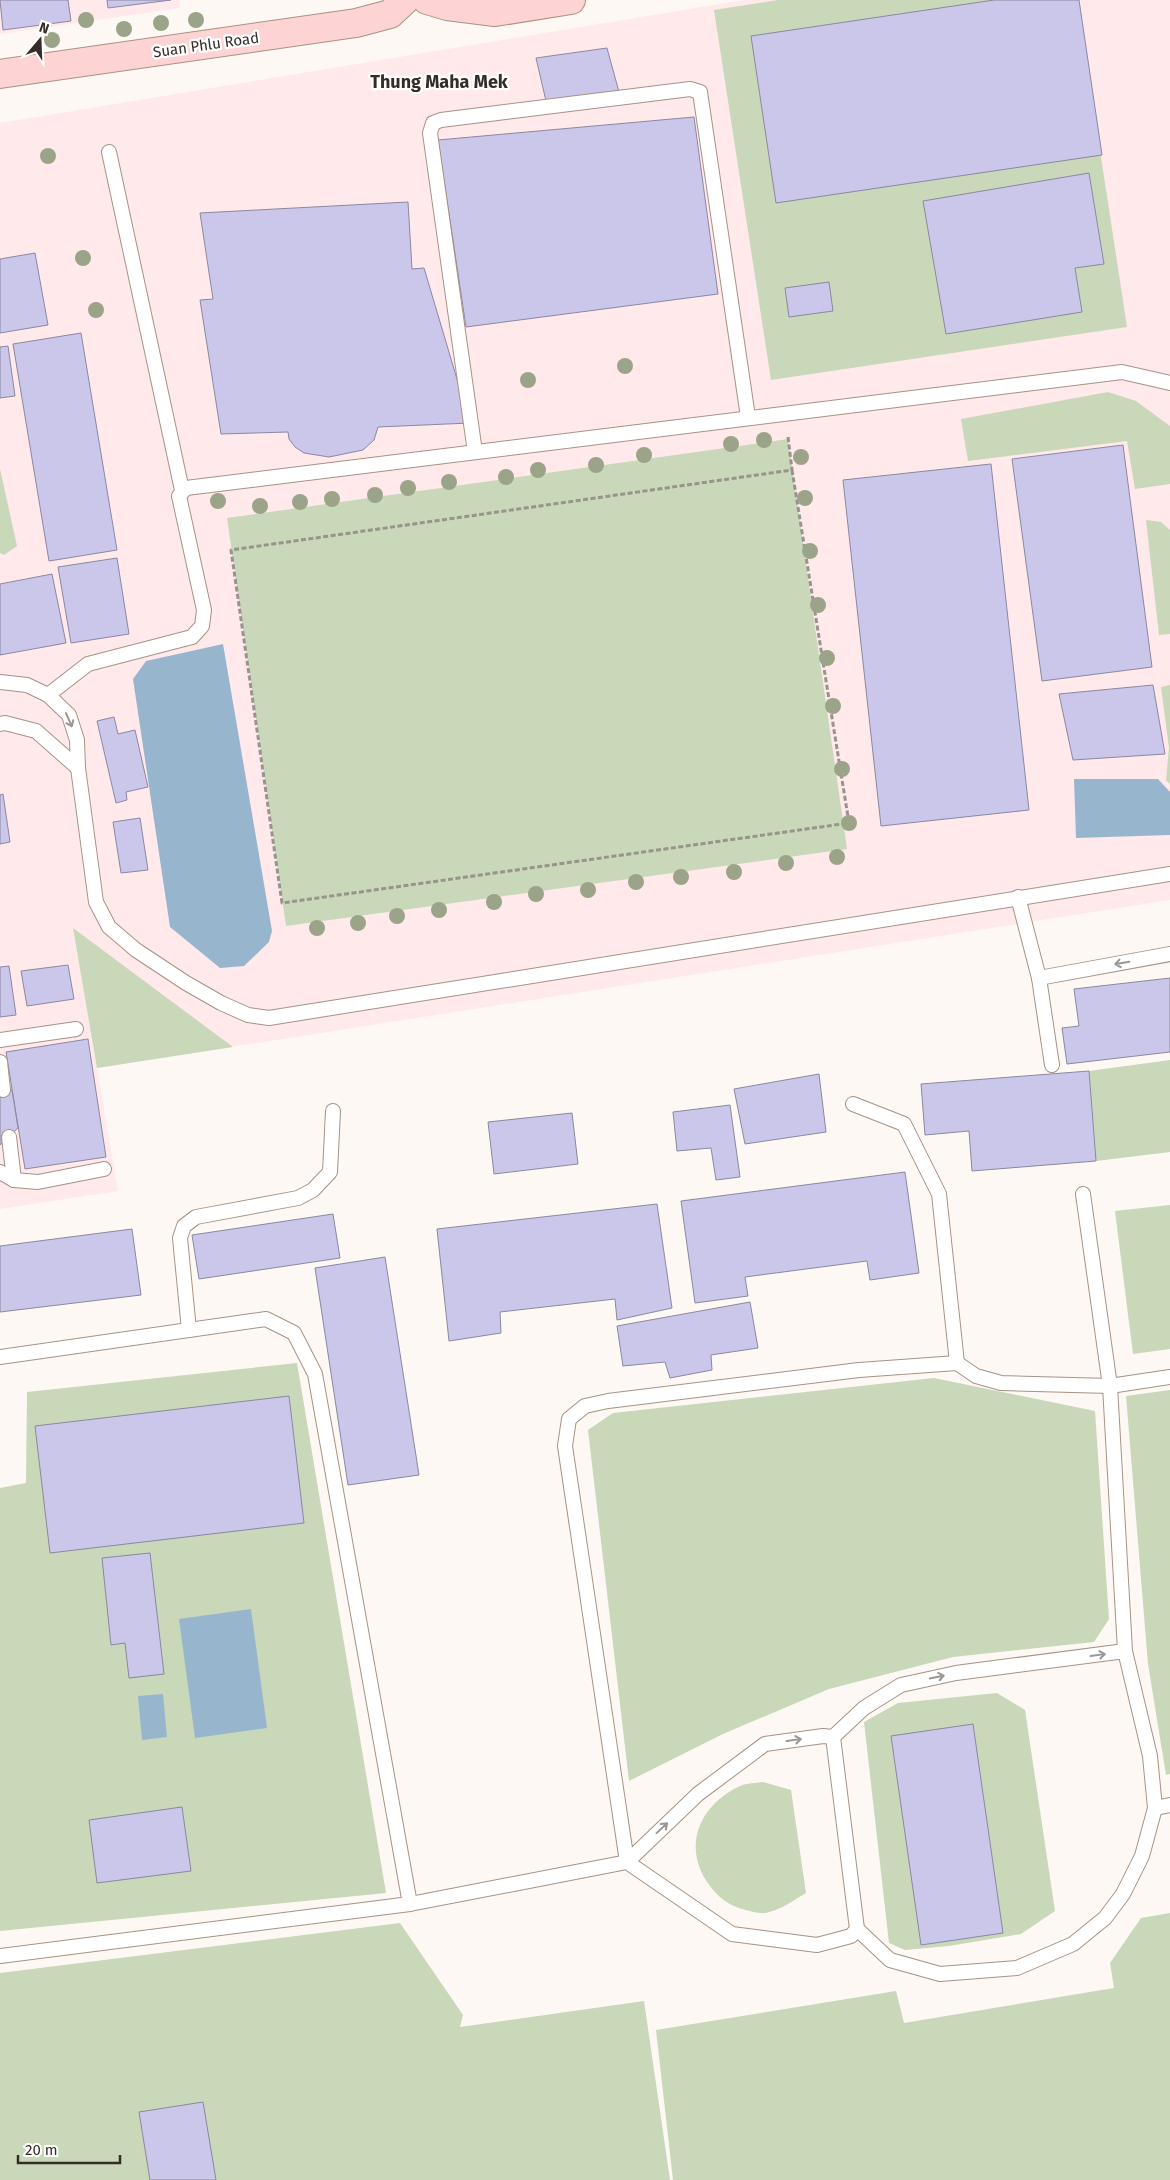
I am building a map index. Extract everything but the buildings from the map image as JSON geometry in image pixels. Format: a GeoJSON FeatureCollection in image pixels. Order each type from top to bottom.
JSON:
{"type":"FeatureCollection","features":[{"type":"Feature","properties":{"kind":"main road","name":"Suan Phlu Road"},"geometry":{"type":"LineString","coordinates":[[0,74],[356,23],[390,14],[405,0]]}},
{"type":"Feature","properties":{"kind":"main road"},"geometry":{"type":"LineString","coordinates":[[427,0],[447,6],[495,12],[571,0]]}},
{"type":"Feature","properties":{"kind":"lane"},"geometry":{"type":"LineString","coordinates":[[475,452],[430,133],[433,123],[440,120],[690,89],[700,92],[748,418]]}},
{"type":"Feature","properties":{"kind":"lane"},"geometry":{"type":"LineString","coordinates":[[48,695],[88,664],[192,637],[202,626],[204,610],[179,496],[182,490],[109,152]]}},
{"type":"Feature","properties":{"kind":"lane"},"geometry":{"type":"LineString","coordinates":[[182,490],[1122,372],[1170,383]]}},
{"type":"Feature","properties":{"kind":"lane"},"geometry":{"type":"LineString","coordinates":[[0,682],[27,685],[48,695],[69,715],[77,740],[78,768],[96,902],[109,927],[136,950],[186,983],[221,1004],[248,1015],[269,1018],[1170,874]]}},
{"type":"Feature","properties":{"kind":"lane"},"geometry":{"type":"LineString","coordinates":[[0,724],[5,723],[36,731],[78,768]]}},
{"type":"Feature","properties":{"kind":"lane"},"geometry":{"type":"LineString","coordinates":[[1018,897],[1039,978],[1052,1065]]}},
{"type":"Feature","properties":{"kind":"lane"},"geometry":{"type":"LineString","coordinates":[[1039,978],[1170,954]]}},
{"type":"Feature","properties":{"kind":"lane"},"geometry":{"type":"LineString","coordinates":[[0,1040],[76,1029]]}},
{"type":"Feature","properties":{"kind":"lane"},"geometry":{"type":"LineString","coordinates":[[0,1062],[3,1090]]}},
{"type":"Feature","properties":{"kind":"lane"},"geometry":{"type":"LineString","coordinates":[[853,1104],[904,1124],[939,1194],[957,1363]]}},
{"type":"Feature","properties":{"kind":"lane"},"geometry":{"type":"LineString","coordinates":[[189,1330],[180,1238],[184,1226],[196,1217],[298,1198],[313,1190],[330,1172],[333,1110]]}},
{"type":"Feature","properties":{"kind":"lane"},"geometry":{"type":"LineString","coordinates":[[9,1137],[14,1180]]}},
{"type":"Feature","properties":{"kind":"lane"},"geometry":{"type":"LineString","coordinates":[[0,1172],[14,1180],[38,1182],[104,1169]]}},
{"type":"Feature","properties":{"kind":"lane"},"geometry":{"type":"LineString","coordinates":[[833,1738],[857,1929],[890,1960],[940,1974],[1017,1968],[1073,1944],[1105,1918],[1122,1894],[1142,1856],[1155,1808],[1150,1756],[1125,1651],[1110,1386],[1083,1194]]}},
{"type":"Feature","properties":{"kind":"lane"},"geometry":{"type":"LineString","coordinates":[[0,1357],[266,1319],[294,1333],[315,1374],[410,1904]]}},
{"type":"Feature","properties":{"kind":"lane"},"geometry":{"type":"LineString","coordinates":[[857,1929],[851,1936],[817,1945],[732,1934],[627,1862],[565,1446],[569,1419],[585,1406],[608,1401],[859,1370],[957,1363],[976,1376],[1001,1383],[1110,1386],[1170,1377]]}},
{"type":"Feature","properties":{"kind":"lane"},"geometry":{"type":"LineString","coordinates":[[833,1738],[864,1708],[901,1685],[956,1673],[1125,1651]]}},
{"type":"Feature","properties":{"kind":"lane"},"geometry":{"type":"LineString","coordinates":[[0,1956],[410,1904],[627,1862],[698,1794],[765,1744],[823,1736],[833,1738]]}},
{"type":"Feature","properties":{"kind":"lane"},"geometry":{"type":"LineString","coordinates":[[1155,1808],[1170,1805]]}},
{"type":"Feature","properties":{"kind":"path"},"geometry":{"type":"LineString","coordinates":[[785,414],[792,470],[849,823],[282,903],[231,550],[792,470]]}},
{"type":"Feature","properties":{"kind":"shaded area"},"geometry":{"type":"Polygon","coordinates":[[[0,0],[179,0],[180,8],[0,34],[0,0]]]}},
{"type":"Feature","properties":{"kind":"shaded area"},"geometry":{"type":"Polygon","coordinates":[[[744,0],[1170,0],[1170,900],[97,1068],[118,1191],[0,1209],[0,123],[744,0]]]}},
{"type":"Feature","properties":{"kind":"green space"},"geometry":{"type":"Polygon","coordinates":[[[778,0],[1077,0],[1127,327],[771,380],[714,10],[778,0]]]}},
{"type":"Feature","properties":{"kind":"green space"},"geometry":{"type":"Polygon","coordinates":[[[1108,392],[1136,401],[1170,426],[1170,484],[1135,489],[1127,441],[968,461],[961,419],[1108,392]]]}},
{"type":"Feature","properties":{"kind":"green space"},"geometry":{"type":"Polygon","coordinates":[[[788,439],[847,849],[286,926],[227,518],[788,439]]]}},
{"type":"Feature","properties":{"kind":"green space"},"geometry":{"type":"Polygon","coordinates":[[[0,469],[17,546],[4,555],[0,553],[0,469]]]}},
{"type":"Feature","properties":{"kind":"green space"},"geometry":{"type":"Polygon","coordinates":[[[1146,520],[1161,522],[1170,530],[1170,634],[1159,635],[1146,520]]]}},
{"type":"Feature","properties":{"kind":"green space"},"geometry":{"type":"Polygon","coordinates":[[[1170,685],[1170,784],[1166,780],[1169,748],[1161,687],[1170,685]]]}},
{"type":"Feature","properties":{"kind":"green space"},"geometry":{"type":"Polygon","coordinates":[[[73,928],[233,1047],[97,1068],[73,928]]]}},
{"type":"Feature","properties":{"kind":"green space"},"geometry":{"type":"Polygon","coordinates":[[[1170,1060],[1170,1152],[1096,1161],[1089,1071],[1170,1060]]]}},
{"type":"Feature","properties":{"kind":"green space"},"geometry":{"type":"Polygon","coordinates":[[[1170,1205],[1170,1349],[1133,1354],[1115,1211],[1170,1205]]]}},
{"type":"Feature","properties":{"kind":"green space"},"geometry":{"type":"Polygon","coordinates":[[[297,1363],[386,1893],[0,1931],[0,1488],[26,1483],[27,1392],[297,1363]]]}},
{"type":"Feature","properties":{"kind":"green space"},"geometry":{"type":"Polygon","coordinates":[[[934,1378],[1095,1411],[1109,1619],[1094,1642],[953,1657],[829,1689],[723,1734],[629,1781],[588,1430],[613,1413],[934,1378]]]}},
{"type":"Feature","properties":{"kind":"green space"},"geometry":{"type":"Polygon","coordinates":[[[1170,1390],[1170,1774],[1166,1775],[1148,1664],[1126,1396],[1170,1390]]]}},
{"type":"Feature","properties":{"kind":"green space"},"geometry":{"type":"Polygon","coordinates":[[[997,1693],[1025,1710],[1055,1911],[1021,1934],[949,1946],[905,1950],[889,1943],[864,1722],[898,1703],[997,1693]]]}},
{"type":"Feature","properties":{"kind":"green space"},"geometry":{"type":"Polygon","coordinates":[[[763,1782],[791,1790],[806,1893],[781,1908],[763,1913],[740,1909],[729,1904],[715,1892],[700,1868],[696,1854],[696,1840],[706,1814],[715,1803],[740,1786],[763,1782]]]}},
{"type":"Feature","properties":{"kind":"green space"},"geometry":{"type":"Polygon","coordinates":[[[1170,1913],[1170,2180],[673,2180],[656,2030],[896,1991],[904,2023],[1114,1988],[1110,1963],[1141,1918],[1170,1913]]]}},
{"type":"Feature","properties":{"kind":"green space"},"geometry":{"type":"Polygon","coordinates":[[[400,1923],[463,2015],[460,2027],[644,2001],[670,2180],[0,2180],[0,1973],[400,1923]]]}},
{"type":"Feature","properties":{"kind":"water"},"geometry":{"type":"Polygon","coordinates":[[[223,644],[272,931],[269,942],[244,966],[220,968],[170,927],[133,679],[146,661],[223,644]]]}},
{"type":"Feature","properties":{"kind":"water"},"geometry":{"type":"Polygon","coordinates":[[[1074,779],[1158,779],[1170,792],[1170,835],[1076,838],[1074,779]]]}},
{"type":"Feature","properties":{"kind":"water"},"geometry":{"type":"Polygon","coordinates":[[[251,1609],[267,1728],[195,1738],[179,1619],[251,1609]]]}},
{"type":"Feature","properties":{"kind":"water"},"geometry":{"type":"Polygon","coordinates":[[[163,1694],[167,1737],[142,1740],[138,1696],[163,1694]]]}},
{"type":"Feature","properties":{"kind":"district","name":"Thung Maha Mek"},"geometry":{"type":"Point","coordinates":[439,82]}}]}
